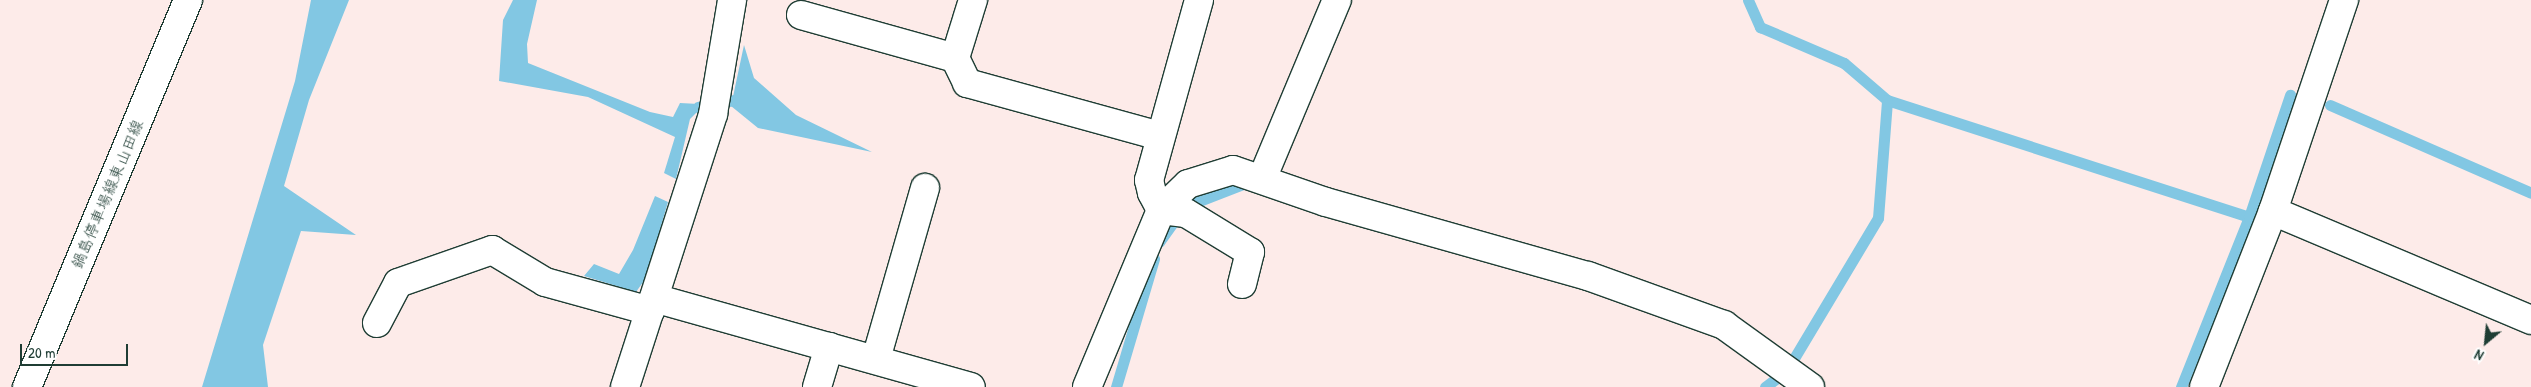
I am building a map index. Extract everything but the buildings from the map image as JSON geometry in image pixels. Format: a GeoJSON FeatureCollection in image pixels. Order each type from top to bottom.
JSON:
{"type":"FeatureCollection","features":[{"type":"Feature","properties":{"kind":"street","name":"鍋島停車場線東山田線"},"geometry":{"type":"LineString","coordinates":[[27,387],[188,0]]}},
{"type":"Feature","properties":{"kind":"street"},"geometry":{"type":"LineString","coordinates":[[625,387],[714,104],[732,0]]}},
{"type":"Feature","properties":{"kind":"street"},"geometry":{"type":"LineString","coordinates":[[973,0],[955,58],[967,82],[1160,136]]}},
{"type":"Feature","properties":{"kind":"street"},"geometry":{"type":"LineString","coordinates":[[1199,0],[1149,180],[1152,193],[1174,212],[1250,252],[1242,284]]}},
{"type":"Feature","properties":{"kind":"street"},"geometry":{"type":"LineString","coordinates":[[1262,179],[1337,0]]}},
{"type":"Feature","properties":{"kind":"street"},"geometry":{"type":"LineString","coordinates":[[2204,387],[2273,211],[2344,0]]}},
{"type":"Feature","properties":{"kind":"street"},"geometry":{"type":"LineString","coordinates":[[801,15],[955,58]]}},
{"type":"Feature","properties":{"kind":"street"},"geometry":{"type":"LineString","coordinates":[[1087,387],[1188,184],[1233,170],[1326,202],[1588,276],[1724,325],[1810,387]]}},
{"type":"Feature","properties":{"kind":"street"},"geometry":{"type":"LineString","coordinates":[[876,360],[925,188]]}},
{"type":"Feature","properties":{"kind":"street"},"geometry":{"type":"LineString","coordinates":[[2273,211],[2531,320]]}},
{"type":"Feature","properties":{"kind":"street"},"geometry":{"type":"LineString","coordinates":[[377,323],[398,283],[492,250],[545,282],[829,347],[972,387]]}},
{"type":"Feature","properties":{"kind":"street"},"geometry":{"type":"LineString","coordinates":[[817,387],[829,347]]}},
{"type":"Feature","properties":{"kind":"water"},"geometry":{"type":"Polygon","coordinates":[[[311,0],[349,0],[309,100],[284,186],[356,235],[301,231],[263,345],[268,387],[202,387],[295,81],[311,0]]]}},
{"type":"Feature","properties":{"kind":"water"},"geometry":{"type":"Polygon","coordinates":[[[513,0],[537,0],[527,44],[528,63],[650,112],[673,117],[680,103],[699,104],[697,112],[690,119],[676,179],[664,173],[675,137],[588,97],[499,81],[503,20],[513,0]]]}},
{"type":"Feature","properties":{"kind":"water"},"geometry":{"type":"Polygon","coordinates":[[[744,45],[754,78],[796,115],[872,152],[758,128],[731,106],[744,45]]]}},
{"type":"Feature","properties":{"kind":"water"},"geometry":{"type":"Polygon","coordinates":[[[655,196],[668,202],[646,278],[636,292],[584,276],[594,264],[619,274],[633,250],[655,196]]]}},
{"type":"Feature","properties":{"kind":"waterway"},"geometry":{"type":"LineString","coordinates":[[1748,0],[1760,27],[1844,63],[1887,100],[2249,217]]}},
{"type":"Feature","properties":{"kind":"waterway"},"geometry":{"type":"LineString","coordinates":[[2181,387],[2249,217],[2290,95]]}},
{"type":"Feature","properties":{"kind":"waterway"},"geometry":{"type":"LineString","coordinates":[[698,107],[733,100]]}},
{"type":"Feature","properties":{"kind":"waterway"},"geometry":{"type":"LineString","coordinates":[[1793,360],[1878,218],[1887,100]]}},
{"type":"Feature","properties":{"kind":"waterway"},"geometry":{"type":"LineString","coordinates":[[2330,105],[2531,193]]}},
{"type":"Feature","properties":{"kind":"waterway"},"geometry":{"type":"LineString","coordinates":[[1159,242],[1184,207],[1243,184],[1247,177]]}},
{"type":"Feature","properties":{"kind":"waterway"},"geometry":{"type":"LineString","coordinates":[[1116,387],[1154,259]]}},
{"type":"Feature","properties":{"kind":"waterway"},"geometry":{"type":"LineString","coordinates":[[1765,387],[1777,378]]}}]}
